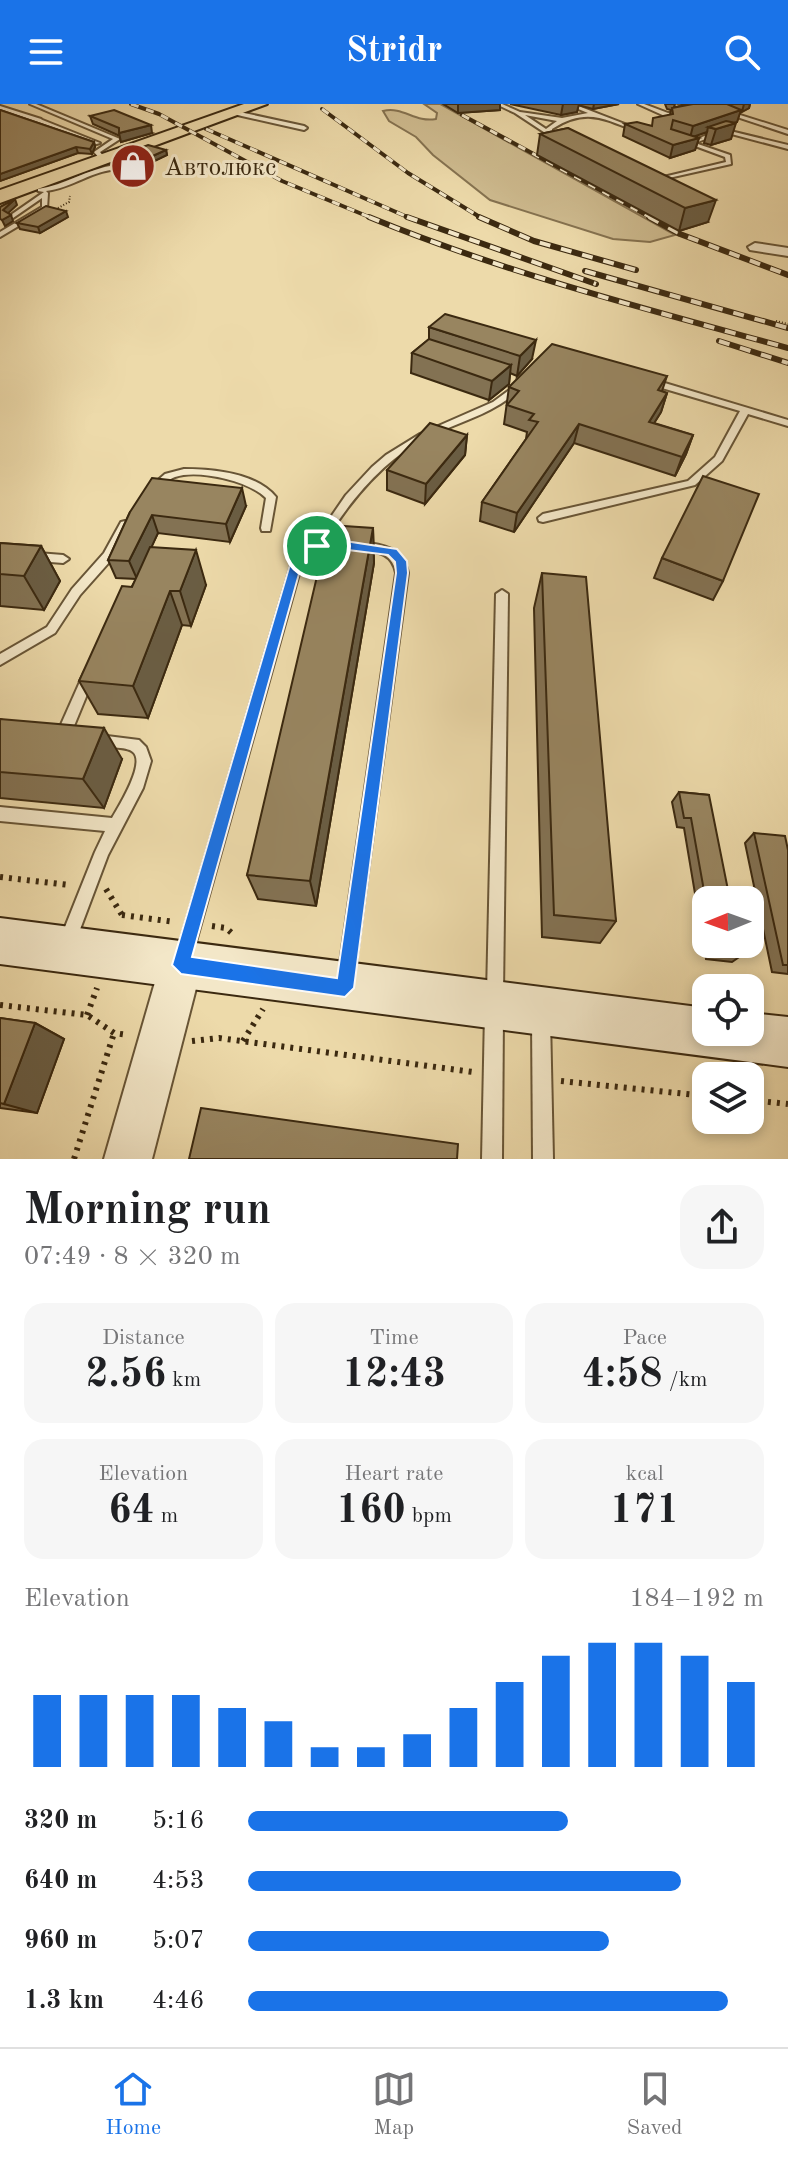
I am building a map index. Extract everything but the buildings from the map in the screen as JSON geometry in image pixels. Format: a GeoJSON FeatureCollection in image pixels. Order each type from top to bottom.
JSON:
{"type":"FeatureCollection","features":[{"type":"Feature","properties":{"kind":"main road"},"geometry":{"type":"LineString","coordinates":[[0,197],[40,191],[76,173],[99,150],[259,104]]}},
{"type":"Feature","properties":{"kind":"main road"},"geometry":{"type":"LineString","coordinates":[[0,941],[64,949],[187,944],[345,988],[788,1043]]}},
{"type":"Feature","properties":{"kind":"street"},"geometry":{"type":"LineString","coordinates":[[0,109],[37,121],[99,150]]}},
{"type":"Feature","properties":{"kind":"street"},"geometry":{"type":"LineString","coordinates":[[755,247],[788,252]]}},
{"type":"Feature","properties":{"kind":"street"},"geometry":{"type":"LineString","coordinates":[[128,1159],[187,944]]}},
{"type":"Feature","properties":{"kind":"lane"},"geometry":{"type":"LineString","coordinates":[[32,104],[117,139],[97,152],[99,150]]}},
{"type":"Feature","properties":{"kind":"lane"},"geometry":{"type":"LineString","coordinates":[[498,104],[517,112],[569,145]]}},
{"type":"Feature","properties":{"kind":"lane"},"geometry":{"type":"LineString","coordinates":[[568,104],[647,134]]}},
{"type":"Feature","properties":{"kind":"lane"},"geometry":{"type":"LineString","coordinates":[[640,104],[667,115],[690,113],[671,104]]}},
{"type":"Feature","properties":{"kind":"lane"},"geometry":{"type":"LineString","coordinates":[[700,104],[742,120],[788,132]]}},
{"type":"Feature","properties":{"kind":"lane"},"geometry":{"type":"LineString","coordinates":[[517,112],[562,120]]}},
{"type":"Feature","properties":{"kind":"lane"},"geometry":{"type":"LineString","coordinates":[[235,113],[304,128]]}},
{"type":"Feature","properties":{"kind":"lane"},"geometry":{"type":"LineString","coordinates":[[549,134],[549,128],[562,120],[592,114]]}},
{"type":"Feature","properties":{"kind":"lane"},"geometry":{"type":"LineString","coordinates":[[690,143],[742,120]]}},
{"type":"Feature","properties":{"kind":"lane"},"geometry":{"type":"LineString","coordinates":[[724,130],[788,147]]}},
{"type":"Feature","properties":{"kind":"lane"},"geometry":{"type":"LineString","coordinates":[[655,190],[642,184],[731,161],[728,156],[680,140]]}},
{"type":"Feature","properties":{"kind":"lane"},"geometry":{"type":"LineString","coordinates":[[11,217],[40,191],[54,189],[76,173],[112,165],[126,168]]}},
{"type":"Feature","properties":{"kind":"lane"},"geometry":{"type":"LineString","coordinates":[[0,235],[45,208],[40,191]]}},
{"type":"Feature","properties":{"kind":"lane"},"geometry":{"type":"LineString","coordinates":[[0,215],[26,220]]}},
{"type":"Feature","properties":{"kind":"lane"},"geometry":{"type":"LineString","coordinates":[[187,944],[297,561],[317,546],[347,499],[377,468],[425,435],[501,402],[521,383],[506,378]]}},
{"type":"Feature","properties":{"kind":"lane"},"geometry":{"type":"LineString","coordinates":[[641,379],[788,423]]}},
{"type":"Feature","properties":{"kind":"lane"},"geometry":{"type":"LineString","coordinates":[[543,518],[691,483],[719,459],[745,410]]}},
{"type":"Feature","properties":{"kind":"lane"},"geometry":{"type":"LineString","coordinates":[[148,493],[166,478],[181,472],[251,482],[271,497],[266,528]]}},
{"type":"Feature","properties":{"kind":"lane"},"geometry":{"type":"LineString","coordinates":[[0,660],[51,630],[76,592],[108,556],[134,509]]}},
{"type":"Feature","properties":{"kind":"lane"},"geometry":{"type":"LineString","coordinates":[[317,546],[332,543],[393,552],[401,561],[402,573],[345,988]]}},
{"type":"Feature","properties":{"kind":"lane"},"geometry":{"type":"LineString","coordinates":[[0,554],[63,559]]}},
{"type":"Feature","properties":{"kind":"lane"},"geometry":{"type":"LineString","coordinates":[[492,1159],[502,594]]}},
{"type":"Feature","properties":{"kind":"lane"},"geometry":{"type":"LineString","coordinates":[[64,949],[116,825],[136,788],[144,761],[141,751],[134,744],[54,738],[96,659]]}},
{"type":"Feature","properties":{"kind":"lane"},"geometry":{"type":"LineString","coordinates":[[0,814],[116,825]]}},
{"type":"Feature","properties":{"kind":"lane"},"geometry":{"type":"LineString","coordinates":[[541,1013],[543,1159]]}},
{"type":"Feature","properties":{"kind":"path"},"geometry":{"type":"LineString","coordinates":[[776,321],[788,324]]}},
{"type":"Feature","properties":{"kind":"path"},"geometry":{"type":"LineString","coordinates":[[122,915],[187,944]]}},
{"type":"Feature","properties":{"kind":"path"},"geometry":{"type":"LineString","coordinates":[[0,1005],[87,1015],[114,1033],[160,1040],[183,1043],[219,1038],[493,1075]]}},
{"type":"Feature","properties":{"kind":"path"},"geometry":{"type":"LineString","coordinates":[[74,1159],[114,1033]]}},
{"type":"Feature","properties":{"kind":"path"},"geometry":{"type":"LineString","coordinates":[[542,1079],[692,1095]]}},
{"type":"Feature","properties":{"kind":"path"},"geometry":{"type":"LineString","coordinates":[[764,1101],[788,1104]]}},
{"type":"Feature","properties":{"kind":"shaded area"},"geometry":{"type":"Polygon","coordinates":[[[424,104],[440,104],[675,235],[650,242],[613,239],[490,200],[433,155],[416,137],[389,121],[383,111],[436,119],[437,113],[424,104]]]}},
{"type":"Feature","properties":{"kind":"railway"},"geometry":{"type":"LineString","coordinates":[[131,104],[159,114],[282,181],[372,218]]}},
{"type":"Feature","properties":{"kind":"railway"},"geometry":{"type":"LineString","coordinates":[[322,109],[408,173],[482,218]]}},
{"type":"Feature","properties":{"kind":"railway"},"geometry":{"type":"LineString","coordinates":[[462,115],[653,219]]}},
{"type":"Feature","properties":{"kind":"railway"},"geometry":{"type":"LineString","coordinates":[[206,129],[409,218]]}},
{"type":"Feature","properties":{"kind":"railway"},"geometry":{"type":"LineString","coordinates":[[649,217],[680,234],[788,275]]}},
{"type":"Feature","properties":{"kind":"railway"},"geometry":{"type":"LineString","coordinates":[[372,218],[524,273],[788,348]]}},
{"type":"Feature","properties":{"kind":"railway"},"geometry":{"type":"LineString","coordinates":[[409,218],[596,284]]}},
{"type":"Feature","properties":{"kind":"railway"},"geometry":{"type":"LineString","coordinates":[[482,218],[534,241],[636,270]]}},
{"type":"Feature","properties":{"kind":"railway"},"geometry":{"type":"LineString","coordinates":[[585,271],[788,328]]}},
{"type":"Feature","properties":{"kind":"railway"},"geometry":{"type":"LineString","coordinates":[[719,341],[788,363]]}},
{"type":"Feature","properties":{"kind":"place","name":"Автолюкс"},"geometry":{"type":"Point","coordinates":[133,166]}},
{"type":"Feature","properties":{"kind":"route"},"geometry":{"type":"LineString","coordinates":[[332,543],[393,552],[401,561],[402,573],[345,988],[181,965],[297,561],[317,546],[332,543]]}}]}
